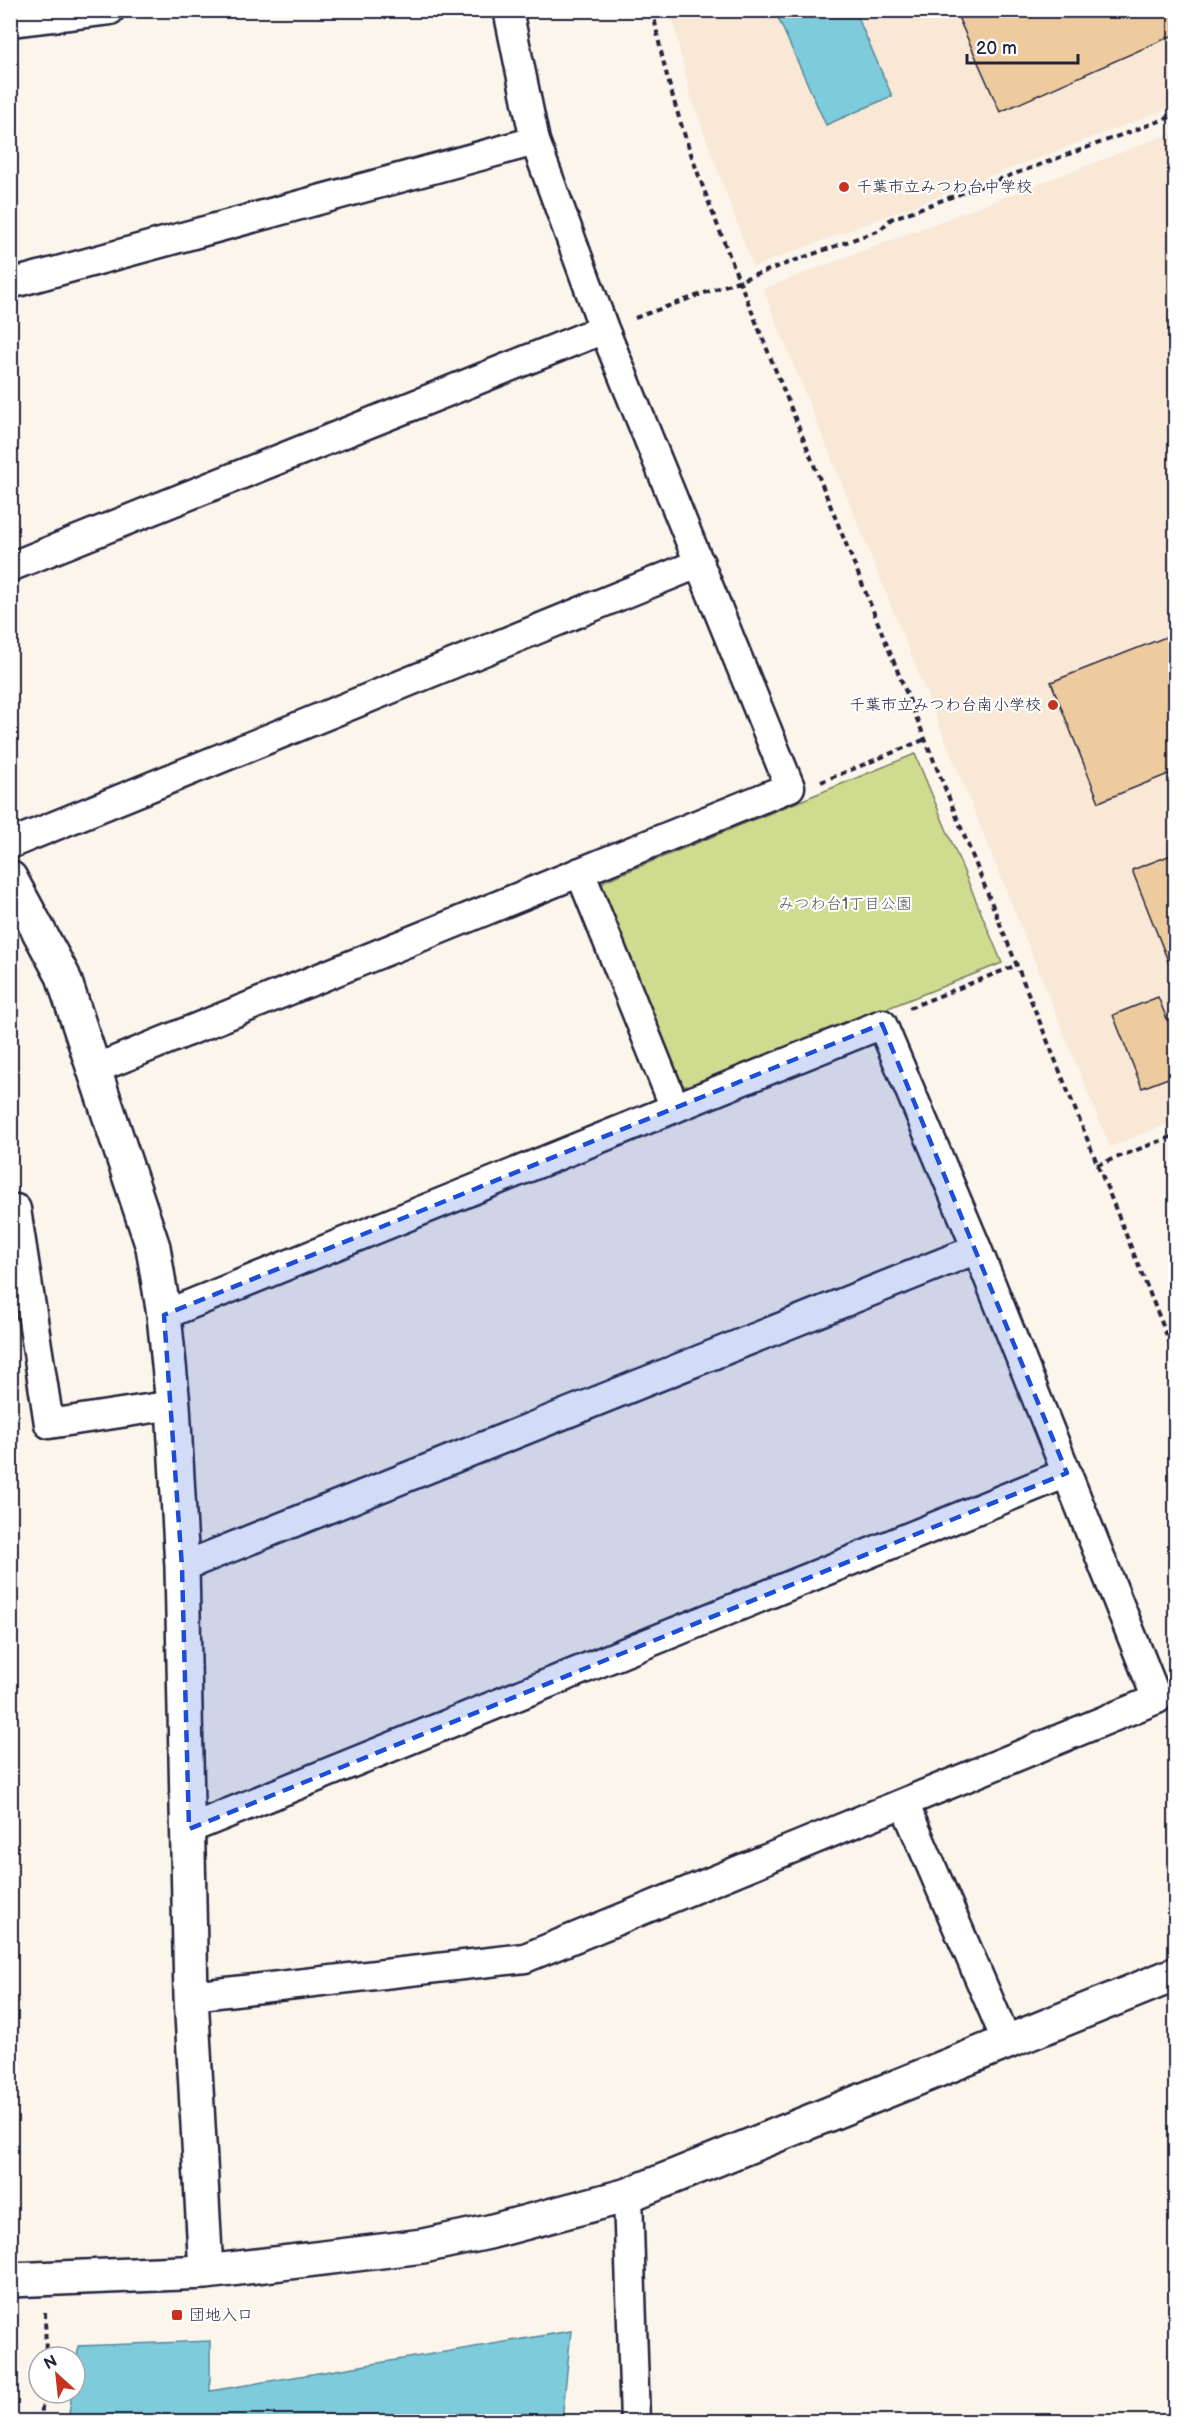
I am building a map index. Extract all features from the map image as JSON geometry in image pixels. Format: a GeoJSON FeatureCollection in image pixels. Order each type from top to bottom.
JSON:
{"type":"FeatureCollection","features":[{"type":"Feature","properties":{"kind":"street"},"geometry":{"type":"LineString","coordinates":[[10,22],[110,10]]}},
{"type":"Feature","properties":{"kind":"street"},"geometry":{"type":"LineString","coordinates":[[95,1069],[790,787],[604,329],[535,141],[508,10]]}},
{"type":"Feature","properties":{"kind":"street"},"geometry":{"type":"LineString","coordinates":[[10,284],[535,141]]}},
{"type":"Feature","properties":{"kind":"street"},"geometry":{"type":"LineString","coordinates":[[10,567],[604,329]]}},
{"type":"Feature","properties":{"kind":"street"},"geometry":{"type":"LineString","coordinates":[[10,844],[700,563]]}},
{"type":"Feature","properties":{"kind":"street"},"geometry":{"type":"LineString","coordinates":[[580,872],[675,1108]]}},
{"type":"Feature","properties":{"kind":"street"},"geometry":{"type":"LineString","coordinates":[[10,878],[63,976],[153,1247],[164,1315],[173,1405],[182,1567],[191,1996],[206,2272]]}},
{"type":"Feature","properties":{"kind":"street"},"geometry":{"type":"LineString","coordinates":[[164,1315],[882,1024],[977,1249],[1157,1699],[525,1958],[191,1996]]}},
{"type":"Feature","properties":{"kind":"street"},"geometry":{"type":"LineString","coordinates":[[16,1209],[49,1424],[173,1405]]}},
{"type":"Feature","properties":{"kind":"street"},"geometry":{"type":"LineString","coordinates":[[182,1567],[977,1249]]}},
{"type":"Feature","properties":{"kind":"street"},"geometry":{"type":"LineString","coordinates":[[189,1828],[1067,1473]]}},
{"type":"Feature","properties":{"kind":"street"},"geometry":{"type":"LineString","coordinates":[[904,1803],[1007,2042]]}},
{"type":"Feature","properties":{"kind":"street"},"geometry":{"type":"LineString","coordinates":[[10,2280],[206,2272],[423,2246],[489,2232],[628,2195],[1176,1974]]}},
{"type":"Feature","properties":{"kind":"street"},"geometry":{"type":"LineString","coordinates":[[628,2195],[635,2421]]}},
{"type":"Feature","properties":{"kind":"path"},"geometry":{"type":"LineString","coordinates":[[653,10],[658,44],[693,160],[739,280],[1176,1359]]}},
{"type":"Feature","properties":{"kind":"path"},"geometry":{"type":"LineString","coordinates":[[604,329],[880,230],[891,219],[1176,115]]}},
{"type":"Feature","properties":{"kind":"path"},"geometry":{"type":"LineString","coordinates":[[790,787],[811,786],[926,739]]}},
{"type":"Feature","properties":{"kind":"path"},"geometry":{"type":"LineString","coordinates":[[882,1024],[899,1011],[1017,965]]}},
{"type":"Feature","properties":{"kind":"path"},"geometry":{"type":"LineString","coordinates":[[1097,1165],[1176,1135]]}},
{"type":"Feature","properties":{"kind":"path"},"geometry":{"type":"LineString","coordinates":[[44,2279],[46,2345]]}},
{"type":"Feature","properties":{"kind":"path"},"geometry":{"type":"LineString","coordinates":[[41,2421],[42,2405]]}},
{"type":"Feature","properties":{"kind":"highlighted area"},"geometry":{"type":"Polygon","coordinates":[[[882,1024],[1067,1473],[189,1829],[182,1567],[164,1315],[882,1024]]]}},
{"type":"Feature","properties":{"kind":"shaded area","name":"千葉市立みつわ台中学校"},"geometry":{"type":"Polygon","coordinates":[[[671,11],[1175,11],[1175,106],[753,267],[689,91],[671,11]]]}},
{"type":"Feature","properties":{"kind":"shaded area","name":"千葉市立みつわ台南小学校"},"geometry":{"type":"Polygon","coordinates":[[[1175,132],[1175,1121],[1110,1147],[763,289],[1175,132]]]}},
{"type":"Feature","properties":{"kind":"green space","name":"みつわ台1丁目公園"},"geometry":{"type":"Polygon","coordinates":[[[915,754],[1002,963],[688,1087],[673,1082],[598,896],[604,881],[915,754]]]}},
{"type":"Feature","properties":{"kind":"water"},"geometry":{"type":"Polygon","coordinates":[[[775,11],[855,11],[892,96],[826,125],[775,11]]]}},
{"type":"Feature","properties":{"kind":"water"},"geometry":{"type":"Polygon","coordinates":[[[571,2331],[562,2421],[68,2421],[70,2405],[87,2405],[87,2346],[210,2341],[210,2391],[571,2331]]]}},
{"type":"Feature","properties":{"kind":"building"},"geometry":{"type":"Polygon","coordinates":[[[955,10],[1176,10],[1176,34],[1000,112],[955,10]]]}},
{"type":"Feature","properties":{"kind":"building"},"geometry":{"type":"Polygon","coordinates":[[[1176,633],[1176,771],[1099,802],[1051,682],[1176,633]]]}},
{"type":"Feature","properties":{"kind":"building"},"geometry":{"type":"Polygon","coordinates":[[[1176,853],[1176,964],[1170,966],[1132,870],[1176,853]]]}},
{"type":"Feature","properties":{"kind":"building"},"geometry":{"type":"Polygon","coordinates":[[[1158,997],[1176,1041],[1176,1075],[1142,1088],[1113,1015],[1158,997]]]}},
{"type":"Feature","properties":{"kind":"place","name":"千葉市立みつわ台中学校"},"geometry":{"type":"Point","coordinates":[844,187]}},
{"type":"Feature","properties":{"kind":"place","name":"千葉市立みつわ台南小学校"},"geometry":{"type":"Point","coordinates":[1053,705]}},
{"type":"Feature","properties":{"kind":"place","name":"団地入口"},"geometry":{"type":"Point","coordinates":[177,2315]}}]}
